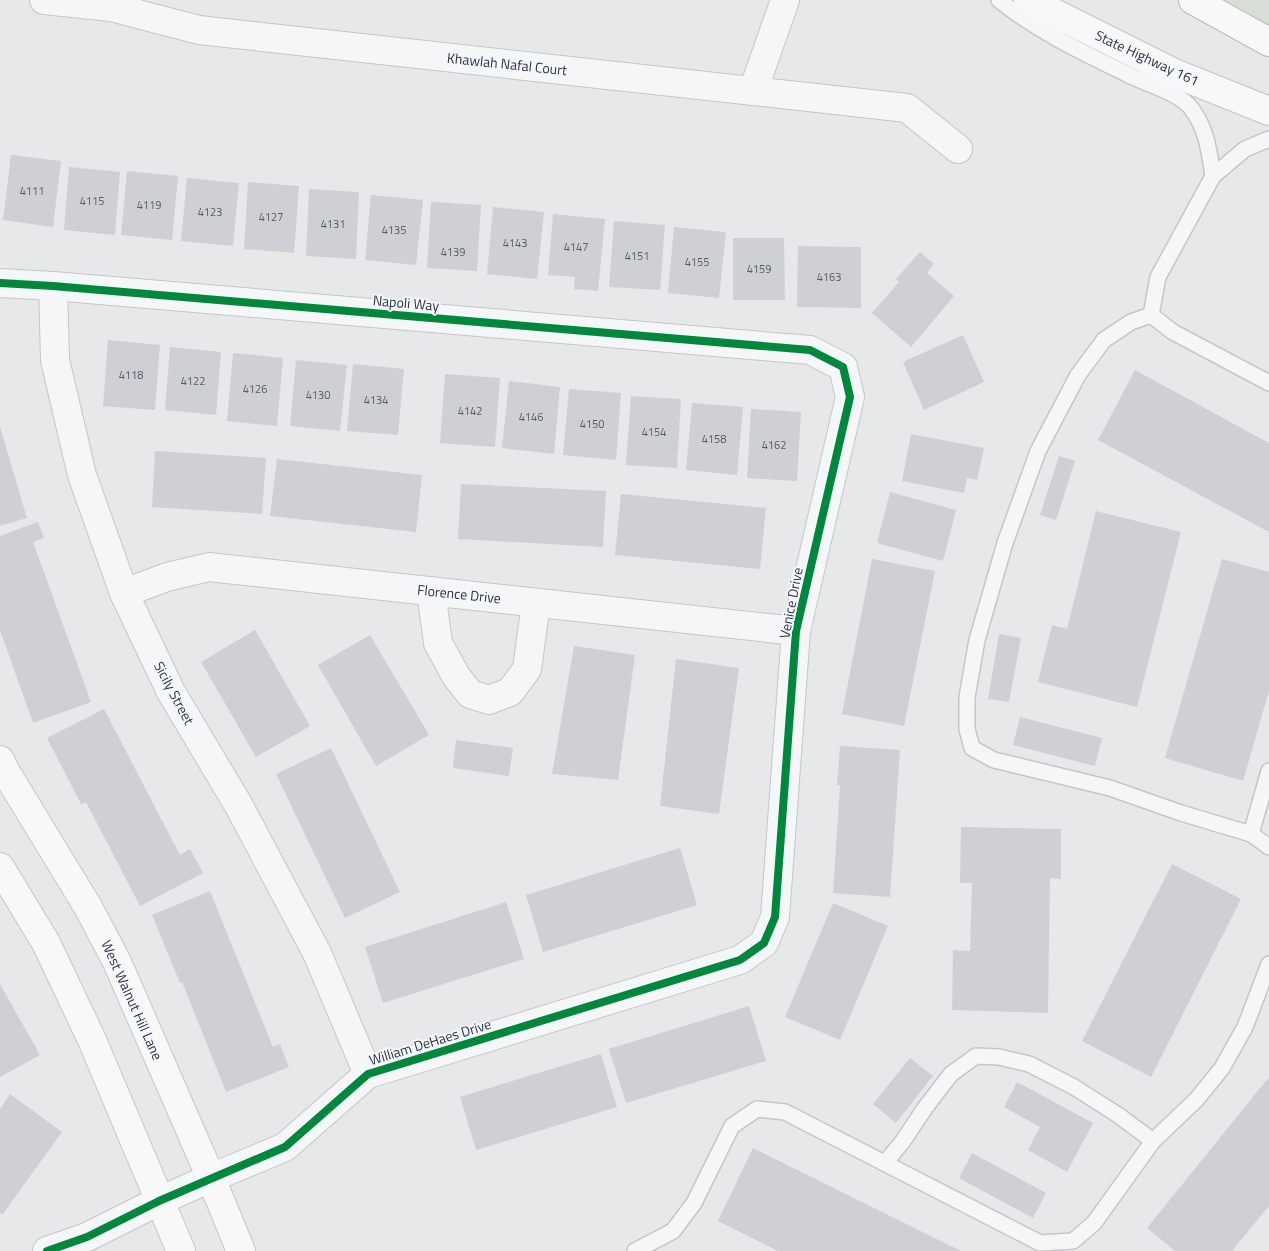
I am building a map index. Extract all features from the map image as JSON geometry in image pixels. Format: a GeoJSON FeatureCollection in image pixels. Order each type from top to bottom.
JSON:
{"type":"FeatureCollection","features":[{"type":"Feature","properties":{"kind":"main road","name":"State Highway 161"},"geometry":{"type":"LineString","coordinates":[[1028,0],[1174,73],[1269,111]]}},
{"type":"Feature","properties":{"kind":"main road"},"geometry":{"type":"LineString","coordinates":[[1193,0],[1269,42]]}},
{"type":"Feature","properties":{"kind":"main road","name":"West Walnut Hill Lane"},"geometry":{"type":"LineString","coordinates":[[0,760],[12,783],[88,907],[117,962],[241,1251]]}},
{"type":"Feature","properties":{"kind":"main road"},"geometry":{"type":"LineString","coordinates":[[0,868],[46,943],[92,1040],[181,1251]]}},
{"type":"Feature","properties":{"kind":"street","name":"Khawlah Nafal Court"},"geometry":{"type":"LineString","coordinates":[[44,0],[111,7],[199,30],[907,108],[958,149]]}},
{"type":"Feature","properties":{"kind":"street"},"geometry":{"type":"LineString","coordinates":[[753,91],[785,0]]}},
{"type":"Feature","properties":{"kind":"street","name":"Napoli Way"},"geometry":{"type":"LineString","coordinates":[[0,283],[810,350]]}},
{"type":"Feature","properties":{"kind":"street","name":"Sicily Street"},"geometry":{"type":"LineString","coordinates":[[53,286],[55,360],[82,475],[124,593],[171,692],[239,806],[317,953],[368,1074]]}},
{"type":"Feature","properties":{"kind":"street","name":"Venice Drive"},"geometry":{"type":"LineString","coordinates":[[764,943],[774,917],[796,631],[850,397],[843,367],[810,350]]}},
{"type":"Feature","properties":{"kind":"street","name":"Florence Drive"},"geometry":{"type":"LineString","coordinates":[[124,593],[167,577],[209,567],[796,631]]}},
{"type":"Feature","properties":{"kind":"street"},"geometry":{"type":"LineString","coordinates":[[431,591],[438,643],[456,676],[470,694],[489,700],[510,692],[527,669],[536,603]]}},
{"type":"Feature","properties":{"kind":"street","name":"William DeHaes Drive"},"geometry":{"type":"LineString","coordinates":[[46,1251],[87,1237],[159,1201],[285,1147],[368,1074],[740,960],[764,943]]}},
{"type":"Feature","properties":{"kind":"lane"},"geometry":{"type":"LineString","coordinates":[[999,0],[1040,28],[1128,75],[1170,93],[1190,106],[1208,141],[1213,176]]}},
{"type":"Feature","properties":{"kind":"lane"},"geometry":{"type":"LineString","coordinates":[[1151,315],[1158,277],[1213,176],[1245,149],[1269,138]]}},
{"type":"Feature","properties":{"kind":"lane"},"geometry":{"type":"LineString","coordinates":[[1151,315],[1173,332],[1269,383]]}},
{"type":"Feature","properties":{"kind":"lane"},"geometry":{"type":"LineString","coordinates":[[1151,315],[1131,322],[1104,340],[1078,375],[1038,451],[1005,543],[977,640],[967,697],[967,729],[972,748],[994,760],[1110,788],[1181,813],[1251,834],[1269,847]]}},
{"type":"Feature","properties":{"kind":"lane"},"geometry":{"type":"LineString","coordinates":[[1251,834],[1269,771]]}},
{"type":"Feature","properties":{"kind":"lane"},"geometry":{"type":"LineString","coordinates":[[635,1251],[673,1231],[694,1203],[732,1126],[757,1109],[785,1112],[1040,1243],[1077,1246],[1153,1141],[1197,1099],[1222,1068],[1245,1027],[1269,964]]}},
{"type":"Feature","properties":{"kind":"lane"},"geometry":{"type":"LineString","coordinates":[[885,1162],[903,1141],[925,1108],[952,1074],[976,1056],[1000,1057],[1029,1064],[1074,1088],[1118,1115],[1153,1141]]}},
{"type":"Feature","properties":{"kind":"shaded area"},"geometry":{"type":"Polygon","coordinates":[[[1224,0],[1269,0],[1269,25],[1224,0]]]}},
{"type":"Feature","properties":{"kind":"building"},"geometry":{"type":"Polygon","coordinates":[[[11,155],[61,161],[53,227],[3,220],[11,155]]]}},
{"type":"Feature","properties":{"kind":"building"},"geometry":{"type":"Polygon","coordinates":[[[69,167],[120,172],[115,235],[64,230],[69,167]]]}},
{"type":"Feature","properties":{"kind":"building"},"geometry":{"type":"Polygon","coordinates":[[[127,171],[178,176],[172,240],[121,235],[127,171]]]}},
{"type":"Feature","properties":{"kind":"building"},"geometry":{"type":"Polygon","coordinates":[[[187,178],[239,183],[233,246],[181,241],[187,178]]]}},
{"type":"Feature","properties":{"kind":"building"},"geometry":{"type":"Polygon","coordinates":[[[248,182],[299,186],[294,253],[244,249],[248,182]]]}},
{"type":"Feature","properties":{"kind":"building"},"geometry":{"type":"Polygon","coordinates":[[[309,189],[359,192],[356,259],[306,256],[309,189]]]}},
{"type":"Feature","properties":{"kind":"building"},"geometry":{"type":"Polygon","coordinates":[[[371,195],[423,200],[416,265],[365,260],[371,195]]]}},
{"type":"Feature","properties":{"kind":"building"},"geometry":{"type":"Polygon","coordinates":[[[431,202],[481,205],[477,271],[427,268],[431,202]]]}},
{"type":"Feature","properties":{"kind":"building"},"geometry":{"type":"Polygon","coordinates":[[[493,207],[544,212],[537,279],[487,274],[493,207]]]}},
{"type":"Feature","properties":{"kind":"building"},"geometry":{"type":"Polygon","coordinates":[[[553,214],[605,219],[598,291],[574,289],[575,277],[548,275],[553,214]]]}},
{"type":"Feature","properties":{"kind":"building"},"geometry":{"type":"Polygon","coordinates":[[[614,221],[665,225],[660,290],[609,287],[614,221]]]}},
{"type":"Feature","properties":{"kind":"building"},"geometry":{"type":"Polygon","coordinates":[[[674,227],[726,232],[719,298],[668,293],[674,227]]]}},
{"type":"Feature","properties":{"kind":"building"},"geometry":{"type":"Polygon","coordinates":[[[733,238],[784,238],[785,300],[733,300],[733,238]]]}},
{"type":"Feature","properties":{"kind":"building"},"geometry":{"type":"Polygon","coordinates":[[[798,246],[861,247],[861,308],[797,307],[798,246]]]}},
{"type":"Feature","properties":{"kind":"building"},"geometry":{"type":"Polygon","coordinates":[[[920,252],[934,264],[927,273],[954,296],[911,347],[872,313],[899,282],[896,279],[920,252]]]}},
{"type":"Feature","properties":{"kind":"building"},"geometry":{"type":"Polygon","coordinates":[[[963,335],[984,382],[924,410],[903,362],[963,335]]]}},
{"type":"Feature","properties":{"kind":"building"},"geometry":{"type":"Polygon","coordinates":[[[108,340],[160,345],[155,410],[103,406],[108,340]]]}},
{"type":"Feature","properties":{"kind":"building"},"geometry":{"type":"Polygon","coordinates":[[[170,347],[221,352],[216,415],[165,410],[170,347]]]}},
{"type":"Feature","properties":{"kind":"building"},"geometry":{"type":"Polygon","coordinates":[[[233,353],[283,358],[277,426],[227,421],[233,353]]]}},
{"type":"Feature","properties":{"kind":"building"},"geometry":{"type":"Polygon","coordinates":[[[296,360],[347,365],[340,431],[290,426],[296,360]]]}},
{"type":"Feature","properties":{"kind":"building"},"geometry":{"type":"Polygon","coordinates":[[[353,364],[404,369],[398,435],[347,431],[353,364]]]}},
{"type":"Feature","properties":{"kind":"building"},"geometry":{"type":"Polygon","coordinates":[[[1135,370],[1269,443],[1269,532],[1098,440],[1135,370]]]}},
{"type":"Feature","properties":{"kind":"building"},"geometry":{"type":"Polygon","coordinates":[[[445,374],[500,378],[495,447],[440,443],[445,374]]]}},
{"type":"Feature","properties":{"kind":"building"},"geometry":{"type":"Polygon","coordinates":[[[509,381],[560,387],[554,454],[502,448],[509,381]]]}},
{"type":"Feature","properties":{"kind":"building"},"geometry":{"type":"Polygon","coordinates":[[[569,389],[621,393],[616,460],[563,455],[569,389]]]}},
{"type":"Feature","properties":{"kind":"building"},"geometry":{"type":"Polygon","coordinates":[[[631,396],[681,399],[677,468],[626,465],[631,396]]]}},
{"type":"Feature","properties":{"kind":"building"},"geometry":{"type":"Polygon","coordinates":[[[692,403],[743,407],[737,475],[686,470],[692,403]]]}},
{"type":"Feature","properties":{"kind":"building"},"geometry":{"type":"Polygon","coordinates":[[[751,409],[801,412],[797,481],[747,478],[751,409]]]}},
{"type":"Feature","properties":{"kind":"building"},"geometry":{"type":"Polygon","coordinates":[[[0,427],[27,518],[0,526],[0,427]]]}},
{"type":"Feature","properties":{"kind":"building"},"geometry":{"type":"Polygon","coordinates":[[[911,434],[984,448],[977,480],[967,478],[964,493],[902,481],[911,434]]]}},
{"type":"Feature","properties":{"kind":"building"},"geometry":{"type":"Polygon","coordinates":[[[155,451],[266,458],[262,514],[152,507],[155,451]]]}},
{"type":"Feature","properties":{"kind":"building"},"geometry":{"type":"Polygon","coordinates":[[[1059,456],[1075,461],[1056,520],[1040,515],[1059,456]]]}},
{"type":"Feature","properties":{"kind":"building"},"geometry":{"type":"Polygon","coordinates":[[[277,459],[422,475],[416,532],[270,516],[277,459]]]}},
{"type":"Feature","properties":{"kind":"building"},"geometry":{"type":"Polygon","coordinates":[[[461,484],[606,491],[603,547],[458,539],[461,484]]]}},
{"type":"Feature","properties":{"kind":"building"},"geometry":{"type":"Polygon","coordinates":[[[890,492],[956,510],[943,561],[877,543],[890,492]]]}},
{"type":"Feature","properties":{"kind":"building"},"geometry":{"type":"Polygon","coordinates":[[[621,494],[766,508],[760,569],[615,555],[621,494]]]}},
{"type":"Feature","properties":{"kind":"building"},"geometry":{"type":"Polygon","coordinates":[[[1096,511],[1181,532],[1137,707],[1038,682],[1052,625],[1067,629],[1096,511]]]}},
{"type":"Feature","properties":{"kind":"building"},"geometry":{"type":"Polygon","coordinates":[[[38,522],[44,538],[33,542],[91,702],[33,723],[0,630],[0,536],[38,522]]]}},
{"type":"Feature","properties":{"kind":"building"},"geometry":{"type":"Polygon","coordinates":[[[872,559],[935,571],[904,726],[842,714],[872,559]]]}},
{"type":"Feature","properties":{"kind":"building"},"geometry":{"type":"Polygon","coordinates":[[[1222,559],[1269,572],[1269,691],[1243,781],[1165,758],[1222,559]]]}},
{"type":"Feature","properties":{"kind":"building"},"geometry":{"type":"Polygon","coordinates":[[[255,630],[310,726],[256,757],[201,662],[255,630]]]}},
{"type":"Feature","properties":{"kind":"building"},"geometry":{"type":"Polygon","coordinates":[[[999,634],[1021,638],[1009,702],[988,699],[999,634]]]}},
{"type":"Feature","properties":{"kind":"building"},"geometry":{"type":"Polygon","coordinates":[[[370,635],[429,735],[376,766],[318,665],[370,635]]]}},
{"type":"Feature","properties":{"kind":"building"},"geometry":{"type":"Polygon","coordinates":[[[574,646],[635,655],[618,780],[552,774],[574,646]]]}},
{"type":"Feature","properties":{"kind":"building"},"geometry":{"type":"Polygon","coordinates":[[[676,659],[739,668],[719,814],[660,806],[676,659]]]}},
{"type":"Feature","properties":{"kind":"building"},"geometry":{"type":"Polygon","coordinates":[[[104,709],[180,855],[190,849],[203,873],[140,906],[86,802],[81,804],[47,738],[104,709]]]}},
{"type":"Feature","properties":{"kind":"building"},"geometry":{"type":"Polygon","coordinates":[[[1020,717],[1102,738],[1095,766],[1013,745],[1020,717]]]}},
{"type":"Feature","properties":{"kind":"building"},"geometry":{"type":"Polygon","coordinates":[[[456,740],[513,748],[509,776],[453,768],[456,740]]]}},
{"type":"Feature","properties":{"kind":"building"},"geometry":{"type":"Polygon","coordinates":[[[840,746],[900,750],[890,897],[833,893],[840,785],[837,785],[840,746]]]}},
{"type":"Feature","properties":{"kind":"building"},"geometry":{"type":"Polygon","coordinates":[[[331,748],[400,892],[345,918],[276,774],[331,748]]]}},
{"type":"Feature","properties":{"kind":"building"},"geometry":{"type":"Polygon","coordinates":[[[961,827],[1061,829],[1061,879],[1050,878],[1048,1013],[952,1010],[953,950],[970,951],[972,883],[960,883],[961,827]]]}},
{"type":"Feature","properties":{"kind":"building"},"geometry":{"type":"Polygon","coordinates":[[[680,848],[697,905],[543,952],[526,895],[680,848]]]}},
{"type":"Feature","properties":{"kind":"building"},"geometry":{"type":"Polygon","coordinates":[[[1172,864],[1241,899],[1151,1077],[1082,1041],[1172,864]]]}},
{"type":"Feature","properties":{"kind":"building"},"geometry":{"type":"Polygon","coordinates":[[[210,891],[273,1047],[280,1044],[289,1067],[226,1092],[182,982],[180,983],[152,915],[210,891]]]}},
{"type":"Feature","properties":{"kind":"building"},"geometry":{"type":"Polygon","coordinates":[[[506,902],[524,959],[383,1003],[365,947],[506,902]]]}},
{"type":"Feature","properties":{"kind":"building"},"geometry":{"type":"Polygon","coordinates":[[[833,903],[888,926],[840,1040],[785,1017],[833,903]]]}},
{"type":"Feature","properties":{"kind":"building"},"geometry":{"type":"Polygon","coordinates":[[[0,984],[40,1055],[0,1077],[0,984]]]}},
{"type":"Feature","properties":{"kind":"building"},"geometry":{"type":"Polygon","coordinates":[[[749,1006],[766,1061],[626,1103],[609,1049],[749,1006]]]}},
{"type":"Feature","properties":{"kind":"building"},"geometry":{"type":"Polygon","coordinates":[[[601,1054],[617,1107],[476,1150],[460,1097],[601,1054]]]}},
{"type":"Feature","properties":{"kind":"building"},"geometry":{"type":"Polygon","coordinates":[[[910,1058],[933,1076],[896,1123],[873,1104],[910,1058]]]}},
{"type":"Feature","properties":{"kind":"building"},"geometry":{"type":"Polygon","coordinates":[[[1269,1077],[1269,1206],[1232,1251],[1175,1251],[1147,1228],[1269,1077]]]}},
{"type":"Feature","properties":{"kind":"building"},"geometry":{"type":"Polygon","coordinates":[[[1017,1082],[1093,1123],[1067,1172],[1028,1150],[1040,1127],[1004,1107],[1017,1082]]]}},
{"type":"Feature","properties":{"kind":"building"},"geometry":{"type":"Polygon","coordinates":[[[10,1094],[62,1132],[2,1215],[0,1213],[0,1109],[10,1094]]]}},
{"type":"Feature","properties":{"kind":"building"},"geometry":{"type":"Polygon","coordinates":[[[753,1148],[961,1251],[778,1251],[718,1221],[753,1148]]]}},
{"type":"Feature","properties":{"kind":"building"},"geometry":{"type":"Polygon","coordinates":[[[972,1153],[1046,1193],[1033,1218],[959,1178],[972,1153]]]}},
{"type":"Feature","properties":{"kind":"cycle path"},"geometry":{"type":"LineString","coordinates":[[0,283],[810,350],[843,367],[850,397],[796,631],[775,917],[764,943],[740,960],[368,1074],[285,1147],[159,1201],[87,1237],[47,1251]]}}]}
